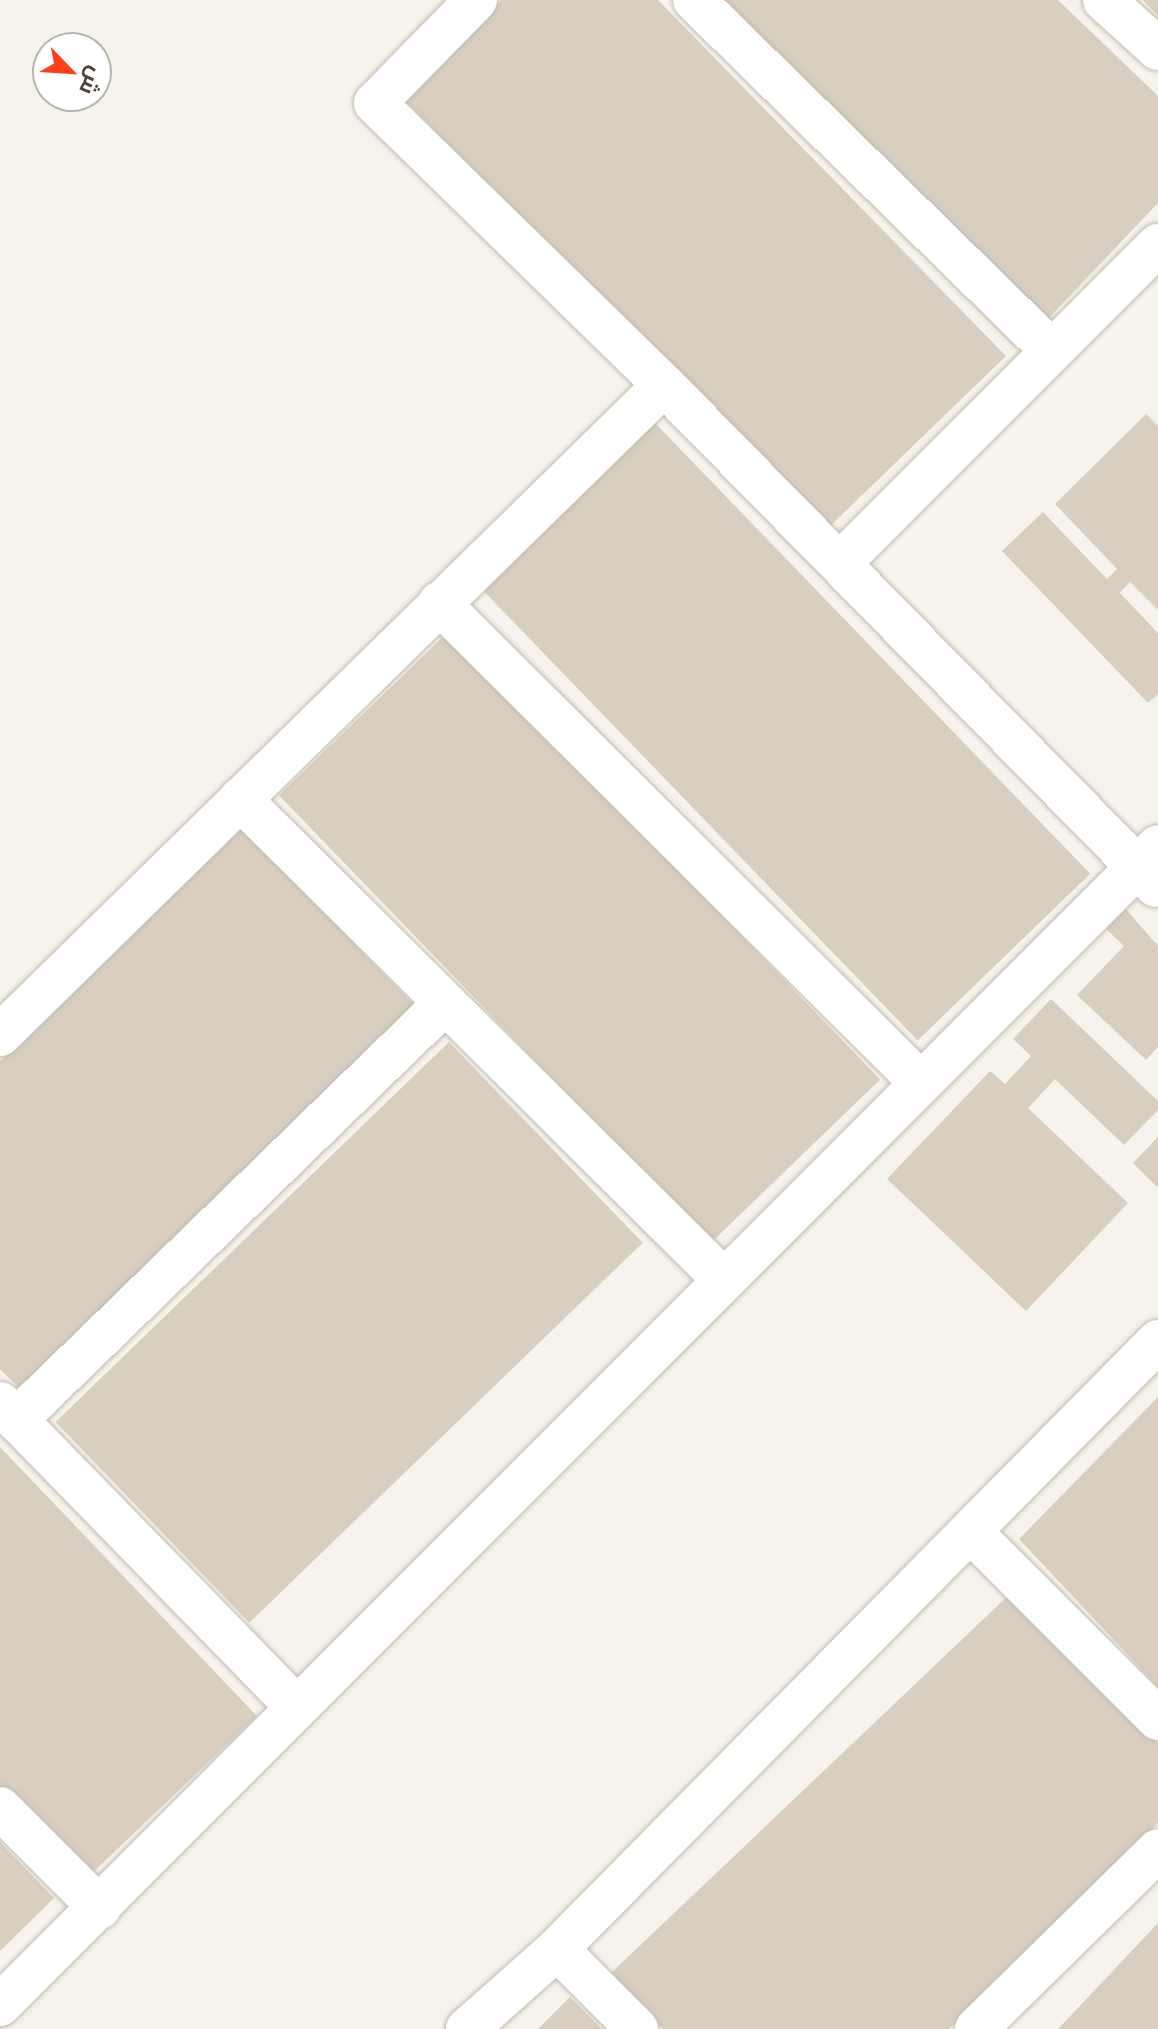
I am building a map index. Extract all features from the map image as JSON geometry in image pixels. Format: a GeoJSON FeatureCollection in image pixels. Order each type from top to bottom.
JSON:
{"type":"FeatureCollection","features":[{"type":"Feature","properties":{"kind":"street"},"geometry":{"type":"LineString","coordinates":[[0,2005],[100,1908],[294,1704],[920,1082],[1151,867],[375,103],[476,0]]}},
{"type":"Feature","properties":{"kind":"street"},"geometry":{"type":"LineString","coordinates":[[694,0],[1052,351]]}},
{"type":"Feature","properties":{"kind":"street"},"geometry":{"type":"LineString","coordinates":[[1104,0],[1158,49]]}},
{"type":"Feature","properties":{"kind":"street"},"geometry":{"type":"LineString","coordinates":[[840,563],[1158,245]]}},
{"type":"Feature","properties":{"kind":"street"},"geometry":{"type":"LineString","coordinates":[[0,1035],[664,385]]}},
{"type":"Feature","properties":{"kind":"street"},"geometry":{"type":"LineString","coordinates":[[439,603],[920,1082]]}},
{"type":"Feature","properties":{"kind":"street"},"geometry":{"type":"LineString","coordinates":[[240,799],[443,1005],[724,1280]]}},
{"type":"Feature","properties":{"kind":"street"},"geometry":{"type":"LineString","coordinates":[[294,1704],[8,1412],[443,1005]]}},
{"type":"Feature","properties":{"kind":"street"},"geometry":{"type":"LineString","coordinates":[[467,2029],[557,1949],[972,1533],[1158,1341]]}},
{"type":"Feature","properties":{"kind":"street"},"geometry":{"type":"LineString","coordinates":[[972,1533],[1158,1719]]}},
{"type":"Feature","properties":{"kind":"street"},"geometry":{"type":"LineString","coordinates":[[0,1808],[100,1908]]}},
{"type":"Feature","properties":{"kind":"street"},"geometry":{"type":"LineString","coordinates":[[976,2029],[1158,1850]]}},
{"type":"Feature","properties":{"kind":"street"},"geometry":{"type":"LineString","coordinates":[[557,1949],[637,2029]]}},
{"type":"Feature","properties":{"kind":"building"},"geometry":{"type":"Polygon","coordinates":[[[501,0],[658,0],[1006,356],[826,530],[402,97],[501,0]]]}},
{"type":"Feature","properties":{"kind":"building"},"geometry":{"type":"Polygon","coordinates":[[[711,0],[1058,0],[1158,96],[1158,203],[1046,321],[711,0]]]}},
{"type":"Feature","properties":{"kind":"building"},"geometry":{"type":"Polygon","coordinates":[[[1143,0],[1158,0],[1158,16],[1143,0]]]}},
{"type":"Feature","properties":{"kind":"building"},"geometry":{"type":"Polygon","coordinates":[[[1146,414],[1158,426],[1158,610],[1130,582],[1120,593],[1158,633],[1158,694],[1148,703],[1002,551],[1043,512],[1107,579],[1117,569],[1055,504],[1146,414]]]}},
{"type":"Feature","properties":{"kind":"building"},"geometry":{"type":"Polygon","coordinates":[[[654,422],[1090,874],[918,1040],[481,589],[654,422]]]}},
{"type":"Feature","properties":{"kind":"building"},"geometry":{"type":"Polygon","coordinates":[[[448,632],[880,1079],[711,1243],[279,795],[448,632]]]}},
{"type":"Feature","properties":{"kind":"building"},"geometry":{"type":"Polygon","coordinates":[[[238,825],[418,1009],[19,1388],[0,1369],[0,1061],[238,825]]]}},
{"type":"Feature","properties":{"kind":"building"},"geometry":{"type":"Polygon","coordinates":[[[1124,907],[1158,946],[1158,1047],[1146,1060],[1077,995],[1124,946],[1104,927],[1124,907]]]}},
{"type":"Feature","properties":{"kind":"building"},"geometry":{"type":"Polygon","coordinates":[[[1051,999],[1158,1101],[1158,1110],[1124,1145],[1055,1079],[1028,1108],[1128,1203],[1026,1311],[887,1179],[990,1071],[1005,1084],[1031,1056],[1013,1039],[1051,999]]]}},
{"type":"Feature","properties":{"kind":"building"},"geometry":{"type":"Polygon","coordinates":[[[449,1042],[643,1243],[249,1623],[56,1422],[449,1042]]]}},
{"type":"Feature","properties":{"kind":"building"},"geometry":{"type":"Polygon","coordinates":[[[1158,1137],[1158,1188],[1133,1163],[1158,1137]]]}},
{"type":"Feature","properties":{"kind":"building"},"geometry":{"type":"Polygon","coordinates":[[[1158,1397],[1158,1687],[1019,1539],[1158,1397]]]}},
{"type":"Feature","properties":{"kind":"building"},"geometry":{"type":"Polygon","coordinates":[[[0,1447],[257,1716],[87,1878],[0,1787],[0,1447]]]}},
{"type":"Feature","properties":{"kind":"building"},"geometry":{"type":"Polygon","coordinates":[[[1012,1592],[1158,1743],[1158,1823],[949,2029],[663,2029],[611,1973],[1012,1592]]]}},
{"type":"Feature","properties":{"kind":"building"},"geometry":{"type":"Polygon","coordinates":[[[0,1842],[54,1898],[0,1951],[0,1842]]]}},
{"type":"Feature","properties":{"kind":"building"},"geometry":{"type":"Polygon","coordinates":[[[1158,1923],[1158,2029],[1058,2029],[1109,1975],[1158,1923]]]}},
{"type":"Feature","properties":{"kind":"building"},"geometry":{"type":"Polygon","coordinates":[[[570,1997],[602,2029],[538,2029],[570,1997]]]}}]}
